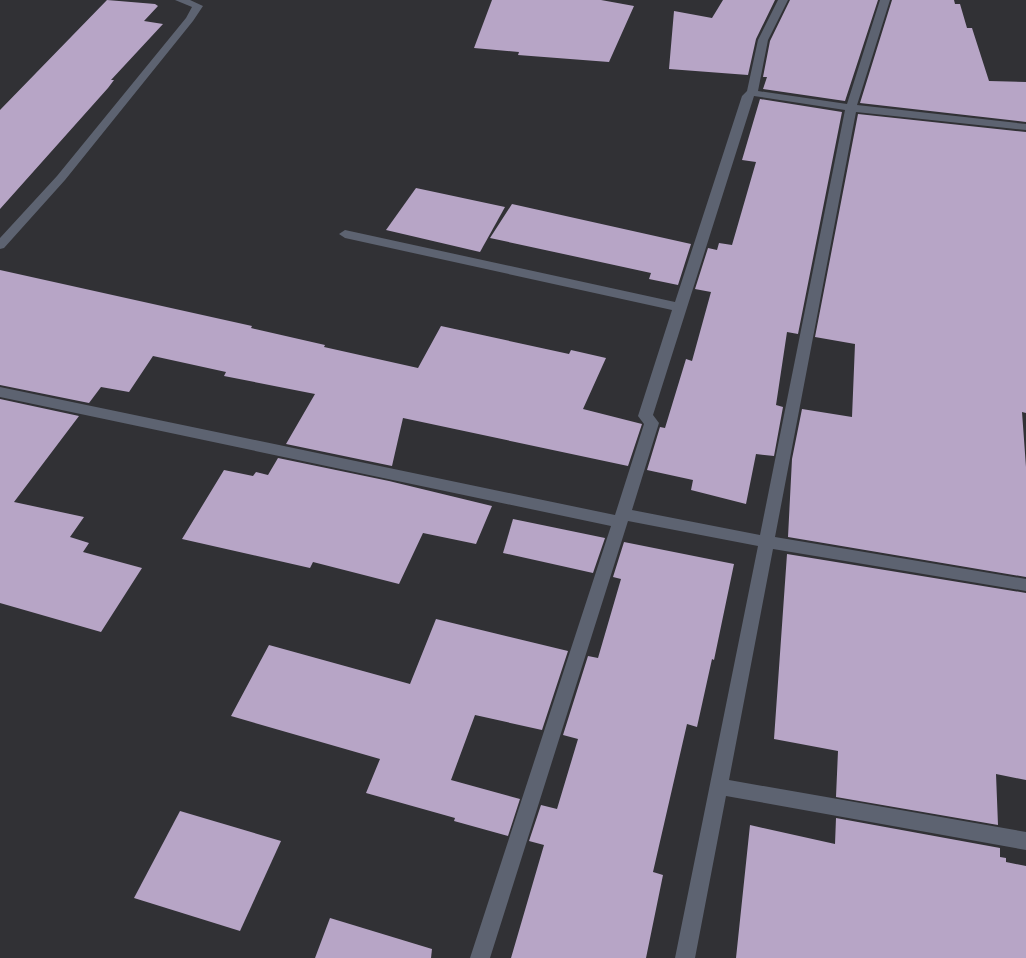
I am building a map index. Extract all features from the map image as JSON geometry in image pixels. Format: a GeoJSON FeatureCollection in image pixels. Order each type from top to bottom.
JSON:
{"type":"FeatureCollection","features":[{"type":"Feature","properties":{"kind":"street"},"geometry":{"type":"LineString","coordinates":[[0,245],[61,178],[190,19],[198,6],[180,0]]}},
{"type":"Feature","properties":{"kind":"street"},"geometry":{"type":"LineString","coordinates":[[752,93],[763,40],[783,0]]}},
{"type":"Feature","properties":{"kind":"street"},"geometry":{"type":"LineString","coordinates":[[685,958],[851,108],[885,0]]}},
{"type":"Feature","properties":{"kind":"street"},"geometry":{"type":"LineString","coordinates":[[480,958],[652,423],[645,416],[747,96],[752,93],[851,108],[1026,127]]}},
{"type":"Feature","properties":{"kind":"street"},"geometry":{"type":"LineString","coordinates":[[345,234],[679,307]]}},
{"type":"Feature","properties":{"kind":"street"},"geometry":{"type":"LineString","coordinates":[[0,392],[621,518],[1026,585]]}},
{"type":"Feature","properties":{"kind":"street"},"geometry":{"type":"LineString","coordinates":[[718,786],[1026,841]]}},
{"type":"Feature","properties":{"kind":"building"},"geometry":{"type":"Polygon","coordinates":[[[107,0],[155,4],[158,6],[144,21],[163,24],[111,80],[114,80],[0,209],[0,110],[107,0]]]}},
{"type":"Feature","properties":{"kind":"building"},"geometry":{"type":"Polygon","coordinates":[[[492,0],[601,0],[634,6],[609,62],[518,55],[519,52],[474,48],[492,0]]]}},
{"type":"Feature","properties":{"kind":"building"},"geometry":{"type":"Polygon","coordinates":[[[723,0],[775,0],[756,39],[748,75],[669,69],[674,11],[712,18],[723,0]]]}},
{"type":"Feature","properties":{"kind":"building"},"geometry":{"type":"Polygon","coordinates":[[[790,0],[878,0],[845,101],[763,89],[767,77],[763,77],[770,41],[790,0]]]}},
{"type":"Feature","properties":{"kind":"building"},"geometry":{"type":"Polygon","coordinates":[[[892,0],[954,0],[955,4],[960,4],[967,28],[972,28],[989,81],[1026,82],[1026,122],[860,103],[892,0]]]}},
{"type":"Feature","properties":{"kind":"building"},"geometry":{"type":"Polygon","coordinates":[[[760,99],[842,112],[798,334],[787,332],[776,405],[783,407],[774,456],[756,454],[746,504],[691,490],[693,480],[647,470],[660,427],[665,428],[686,359],[692,361],[711,292],[695,289],[708,248],[717,250],[719,243],[732,245],[756,162],[742,160],[760,99]]]}},
{"type":"Feature","properties":{"kind":"building"},"geometry":{"type":"Polygon","coordinates":[[[858,114],[1026,132],[1026,413],[1022,412],[1026,467],[1026,577],[788,537],[792,459],[802,409],[852,417],[855,344],[815,337],[858,114]]]}},
{"type":"Feature","properties":{"kind":"building"},"geometry":{"type":"Polygon","coordinates":[[[416,188],[505,207],[480,252],[386,230],[416,188]]]}},
{"type":"Feature","properties":{"kind":"building"},"geometry":{"type":"Polygon","coordinates":[[[512,204],[691,244],[678,285],[649,279],[651,273],[490,238],[512,204]]]}},
{"type":"Feature","properties":{"kind":"building"},"geometry":{"type":"Polygon","coordinates":[[[0,270],[252,326],[251,328],[325,345],[324,347],[418,368],[441,326],[569,354],[571,350],[606,358],[583,409],[642,424],[628,466],[403,418],[392,466],[286,444],[315,394],[224,376],[226,372],[153,356],[129,392],[101,387],[89,403],[0,385],[0,270]]]}},
{"type":"Feature","properties":{"kind":"building"},"geometry":{"type":"Polygon","coordinates":[[[0,399],[79,416],[14,502],[84,517],[70,537],[89,543],[83,552],[142,568],[101,632],[0,603],[0,399]]]}},
{"type":"Feature","properties":{"kind":"building"},"geometry":{"type":"Polygon","coordinates":[[[278,458],[389,481],[492,506],[476,544],[423,533],[399,584],[313,562],[310,568],[182,539],[224,470],[253,476],[256,472],[268,475],[278,458]]]}},
{"type":"Feature","properties":{"kind":"building"},"geometry":{"type":"Polygon","coordinates":[[[513,519],[605,538],[593,573],[503,553],[513,519]]]}},
{"type":"Feature","properties":{"kind":"building"},"geometry":{"type":"Polygon","coordinates":[[[624,542],[734,564],[697,727],[687,724],[653,872],[663,875],[646,958],[511,958],[544,845],[529,841],[541,805],[557,809],[578,739],[563,735],[588,656],[598,658],[621,579],[613,577],[624,542]]]}},
{"type":"Feature","properties":{"kind":"building"},"geometry":{"type":"Polygon","coordinates":[[[787,554],[1026,593],[1026,780],[996,774],[998,825],[836,797],[838,751],[774,739],[787,554]]]}},
{"type":"Feature","properties":{"kind":"building"},"geometry":{"type":"Polygon","coordinates":[[[436,619],[568,651],[542,730],[475,715],[451,780],[520,799],[508,836],[454,821],[455,818],[366,793],[380,759],[231,716],[269,645],[410,684],[436,619]]]}},
{"type":"Feature","properties":{"kind":"building"},"geometry":{"type":"Polygon","coordinates":[[[180,811],[281,841],[240,931],[134,898],[180,811]]]}},
{"type":"Feature","properties":{"kind":"building"},"geometry":{"type":"Polygon","coordinates":[[[836,818],[1000,848],[1000,857],[1006,858],[1006,862],[1026,866],[1026,958],[736,958],[750,825],[835,844],[836,818]]]}},
{"type":"Feature","properties":{"kind":"building"},"geometry":{"type":"Polygon","coordinates":[[[330,918],[432,949],[431,958],[315,958],[330,918]]]}}]}
